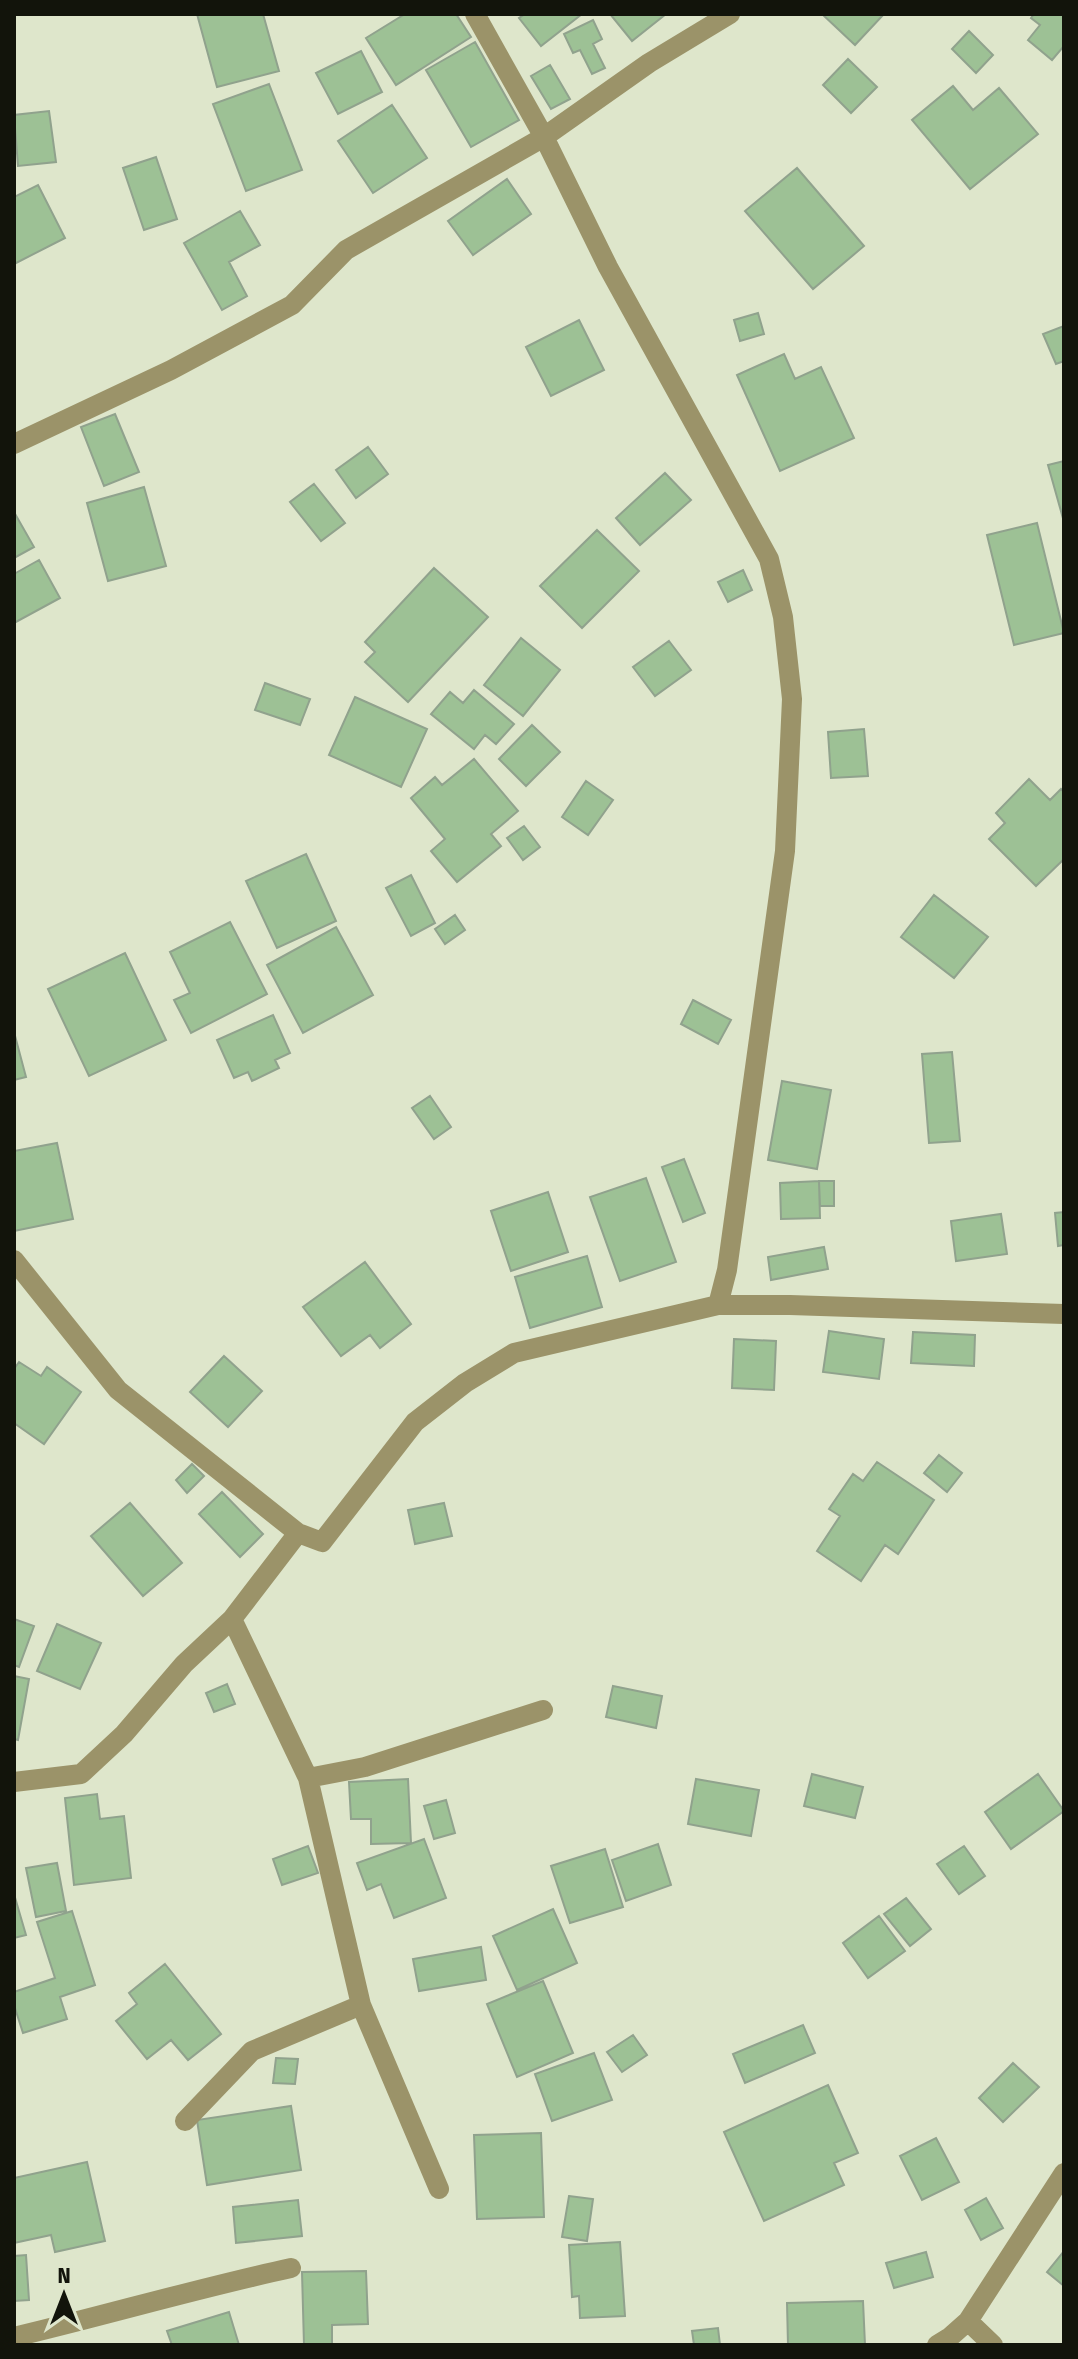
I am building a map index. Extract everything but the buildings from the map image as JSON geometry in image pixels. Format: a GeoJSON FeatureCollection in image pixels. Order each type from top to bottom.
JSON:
{"type":"FeatureCollection","features":[{"type":"Feature","properties":{"kind":"street"},"geometry":{"type":"LineString","coordinates":[[475,14],[544,137],[608,267],[769,559],[783,617],[792,699],[785,851],[727,1270],[718,1305]]}},
{"type":"Feature","properties":{"kind":"street"},"geometry":{"type":"LineString","coordinates":[[14,444],[171,370],[292,305],[346,250],[544,137],[649,63],[730,14]]}},
{"type":"Feature","properties":{"kind":"street"},"geometry":{"type":"LineString","coordinates":[[14,436],[53,426]]}},
{"type":"Feature","properties":{"kind":"street"},"geometry":{"type":"LineString","coordinates":[[14,1260],[118,1390],[298,1533],[322,1542],[415,1422],[465,1383],[514,1353],[718,1305],[1064,1314]]}},
{"type":"Feature","properties":{"kind":"street"},"geometry":{"type":"LineString","coordinates":[[14,1782],[81,1774],[124,1734],[184,1664],[232,1619],[298,1533]]}},
{"type":"Feature","properties":{"kind":"street"},"geometry":{"type":"LineString","coordinates":[[232,1619],[308,1778],[361,2005],[439,2189]]}},
{"type":"Feature","properties":{"kind":"street"},"geometry":{"type":"LineString","coordinates":[[308,1778],[365,1767],[543,1710]]}},
{"type":"Feature","properties":{"kind":"street"},"geometry":{"type":"LineString","coordinates":[[185,2121],[252,2051],[361,2005]]}},
{"type":"Feature","properties":{"kind":"street"},"geometry":{"type":"LineString","coordinates":[[937,2345],[968,2321],[1064,2173]]}},
{"type":"Feature","properties":{"kind":"street"},"geometry":{"type":"LineString","coordinates":[[14,2337],[291,2268]]}},
{"type":"Feature","properties":{"kind":"street"},"geometry":{"type":"LineString","coordinates":[[968,2321],[993,2345]]}}]}
